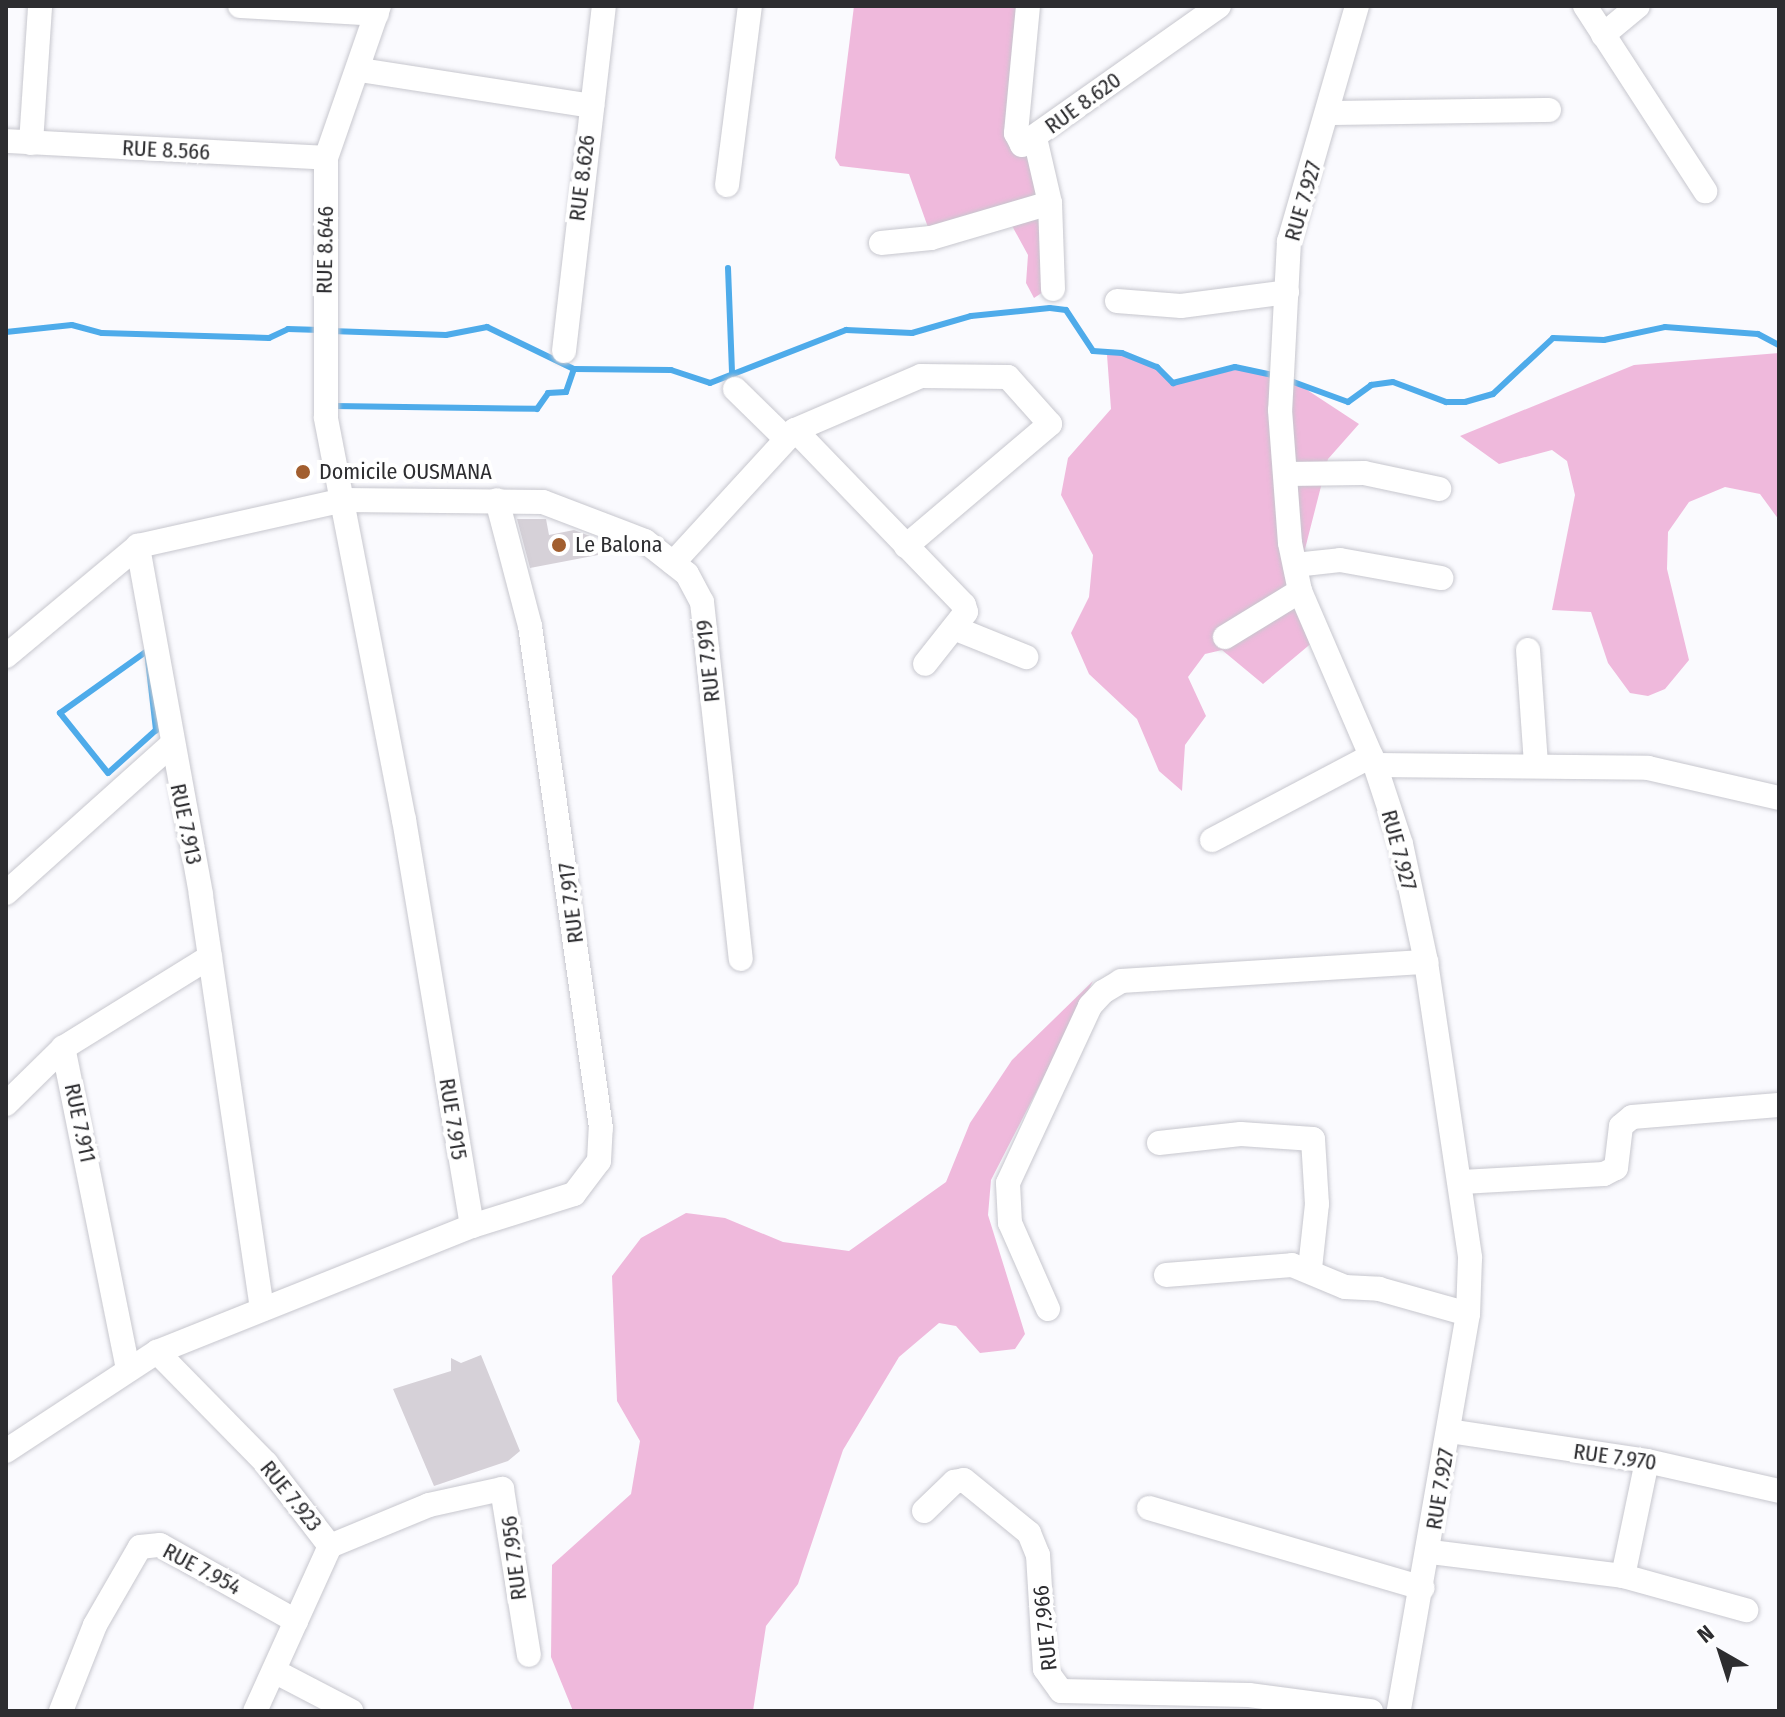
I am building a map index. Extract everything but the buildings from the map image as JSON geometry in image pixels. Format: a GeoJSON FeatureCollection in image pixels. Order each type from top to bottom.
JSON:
{"type":"FeatureCollection","features":[{"type":"Feature","properties":{"kind":"street"},"geometry":{"type":"LineString","coordinates":[[31,143],[40,6]]}},
{"type":"Feature","properties":{"kind":"street"},"geometry":{"type":"LineString","coordinates":[[240,6],[378,10]]}},
{"type":"Feature","properties":{"kind":"street","name":"RUE 8.626"},"geometry":{"type":"LineString","coordinates":[[564,351],[604,6]]}},
{"type":"Feature","properties":{"kind":"street"},"geometry":{"type":"LineString","coordinates":[[727,185],[750,6]]}},
{"type":"Feature","properties":{"kind":"street","name":"RUE 8.620"},"geometry":{"type":"LineString","coordinates":[[1028,6],[1016,133],[1022,145],[1219,6]]}},
{"type":"Feature","properties":{"kind":"street","name":"RUE 7.927"},"geometry":{"type":"LineString","coordinates":[[1357,6],[1289,241],[1280,358],[1280,410],[1300,591],[1373,761],[1401,844],[1426,962],[1462,1182],[1468,1314],[1431,1552],[1399,1711]]}},
{"type":"Feature","properties":{"kind":"street"},"geometry":{"type":"LineString","coordinates":[[1585,6],[1705,191]]}},
{"type":"Feature","properties":{"kind":"street"},"geometry":{"type":"LineString","coordinates":[[1603,35],[1638,6]]}},
{"type":"Feature","properties":{"kind":"street","name":"RUE 8.646"},"geometry":{"type":"LineString","coordinates":[[343,500],[326,417],[326,158],[360,70],[378,10]]}},
{"type":"Feature","properties":{"kind":"street"},"geometry":{"type":"LineString","coordinates":[[360,70],[592,106]]}},
{"type":"Feature","properties":{"kind":"street"},"geometry":{"type":"LineString","coordinates":[[1328,113],[1549,110]]}},
{"type":"Feature","properties":{"kind":"street"},"geometry":{"type":"LineString","coordinates":[[1035,138],[1050,203],[1053,289]]}},
{"type":"Feature","properties":{"kind":"street","name":"RUE 8.566"},"geometry":{"type":"LineString","coordinates":[[6,141],[326,158]]}},
{"type":"Feature","properties":{"kind":"street"},"geometry":{"type":"LineString","coordinates":[[881,243],[943,236],[1050,203]]}},
{"type":"Feature","properties":{"kind":"street"},"geometry":{"type":"LineString","coordinates":[[1117,301],[1181,306],[1287,292]]}},
{"type":"Feature","properties":{"kind":"street"},"geometry":{"type":"LineString","coordinates":[[673,563],[790,434],[921,376],[1008,377],[1050,424],[906,546]]}},
{"type":"Feature","properties":{"kind":"street"},"geometry":{"type":"LineString","coordinates":[[735,389],[790,434],[964,605],[954,628],[925,664]]}},
{"type":"Feature","properties":{"kind":"street"},"geometry":{"type":"LineString","coordinates":[[1286,474],[1364,473],[1439,489]]}},
{"type":"Feature","properties":{"kind":"street"},"geometry":{"type":"LineString","coordinates":[[6,656],[138,546],[343,500]]}},
{"type":"Feature","properties":{"kind":"street","name":"RUE 7.919"},"geometry":{"type":"LineString","coordinates":[[343,500],[543,502],[601,520],[673,563],[702,602],[741,959]]}},
{"type":"Feature","properties":{"kind":"street","name":"RUE 7.915"},"geometry":{"type":"LineString","coordinates":[[343,500],[472,1226]]}},
{"type":"Feature","properties":{"kind":"street","name":"RUE 7.917"},"geometry":{"type":"LineString","coordinates":[[472,1226],[574,1194],[599,1161],[601,1128],[530,626],[497,500]]}},
{"type":"Feature","properties":{"kind":"street","name":"RUE 7.913"},"geometry":{"type":"LineString","coordinates":[[138,546],[170,746],[210,957],[262,1309]]}},
{"type":"Feature","properties":{"kind":"street"},"geometry":{"type":"LineString","coordinates":[[1295,565],[1340,560],[1441,578]]}},
{"type":"Feature","properties":{"kind":"street"},"geometry":{"type":"LineString","coordinates":[[1225,637],[1300,591]]}},
{"type":"Feature","properties":{"kind":"street"},"geometry":{"type":"LineString","coordinates":[[954,628],[1026,657]]}},
{"type":"Feature","properties":{"kind":"street"},"geometry":{"type":"LineString","coordinates":[[1528,650],[1536,765]]}},
{"type":"Feature","properties":{"kind":"street"},"geometry":{"type":"LineString","coordinates":[[6,893],[170,746]]}},
{"type":"Feature","properties":{"kind":"street"},"geometry":{"type":"LineString","coordinates":[[1212,840],[1373,761],[1648,768],[1779,798]]}},
{"type":"Feature","properties":{"kind":"street"},"geometry":{"type":"LineString","coordinates":[[6,1104],[63,1048],[210,957]]}},
{"type":"Feature","properties":{"kind":"street"},"geometry":{"type":"LineString","coordinates":[[1048,1309],[1010,1223],[1008,1183],[1090,1006],[1103,992],[1121,981],[1426,962]]}},
{"type":"Feature","properties":{"kind":"street","name":"RUE 7.911"},"geometry":{"type":"LineString","coordinates":[[63,1048],[128,1369]]}},
{"type":"Feature","properties":{"kind":"street"},"geometry":{"type":"LineString","coordinates":[[1462,1182],[1604,1174],[1616,1168],[1621,1126],[1632,1117],[1779,1105]]}},
{"type":"Feature","properties":{"kind":"street"},"geometry":{"type":"LineString","coordinates":[[1159,1143],[1241,1134],[1313,1139],[1317,1204],[1310,1268]]}},
{"type":"Feature","properties":{"kind":"street"},"geometry":{"type":"LineString","coordinates":[[11,1436],[157,1352],[472,1226]]}},
{"type":"Feature","properties":{"kind":"street"},"geometry":{"type":"LineString","coordinates":[[1166,1275],[1275,1263],[1310,1268],[1345,1287],[1379,1289],[1468,1314]]}},
{"type":"Feature","properties":{"kind":"street","name":"RUE 7.923"},"geometry":{"type":"LineString","coordinates":[[157,1352],[266,1463],[330,1546],[276,1672],[255,1711]]}},
{"type":"Feature","properties":{"kind":"street","name":"RUE 7.970"},"geometry":{"type":"LineString","coordinates":[[1449,1431],[1647,1461],[1779,1491]]}},
{"type":"Feature","properties":{"kind":"street"},"geometry":{"type":"LineString","coordinates":[[1623,1576],[1647,1461]]}},
{"type":"Feature","properties":{"kind":"street","name":"RUE 7.966"},"geometry":{"type":"LineString","coordinates":[[924,1511],[954,1482],[964,1480],[1011,1515],[1036,1543],[1051,1682],[1061,1691],[1132,1703],[1249,1695],[1371,1711]]}},
{"type":"Feature","properties":{"kind":"street","name":"RUE 7.956"},"geometry":{"type":"LineString","coordinates":[[330,1546],[429,1505],[494,1486],[507,1496],[529,1655]]}},
{"type":"Feature","properties":{"kind":"street"},"geometry":{"type":"LineString","coordinates":[[1149,1508],[1423,1588]]}},
{"type":"Feature","properties":{"kind":"street","name":"RUE 7.954"},"geometry":{"type":"LineString","coordinates":[[61,1711],[95,1625],[140,1547],[160,1545],[296,1621]]}},
{"type":"Feature","properties":{"kind":"street"},"geometry":{"type":"LineString","coordinates":[[1431,1552],[1623,1576],[1746,1610]]}},
{"type":"Feature","properties":{"kind":"street"},"geometry":{"type":"LineString","coordinates":[[276,1672],[351,1711]]}},
{"type":"Feature","properties":{"kind":"shaded area"},"geometry":{"type":"Polygon","coordinates":[[[854,6],[1023,6],[1027,137],[1043,157],[1049,288],[1034,298],[1026,283],[1028,255],[1011,224],[930,233],[909,174],[840,166],[835,158],[854,6]]]}},
{"type":"Feature","properties":{"kind":"shaded area"},"geometry":{"type":"Polygon","coordinates":[[[1122,353],[1157,367],[1173,383],[1249,367],[1295,382],[1359,424],[1328,459],[1305,549],[1314,641],[1263,684],[1222,650],[1205,654],[1188,677],[1206,716],[1185,745],[1182,791],[1159,771],[1137,719],[1089,674],[1071,633],[1089,597],[1093,555],[1061,495],[1068,458],[1111,409],[1107,355],[1122,353]]]}},
{"type":"Feature","properties":{"kind":"shaded area"},"geometry":{"type":"Polygon","coordinates":[[[1779,353],[1779,520],[1760,494],[1725,487],[1689,502],[1668,532],[1667,569],[1689,660],[1665,689],[1648,696],[1630,693],[1608,663],[1591,612],[1552,610],[1575,495],[1567,461],[1552,450],[1499,464],[1460,436],[1634,365],[1779,353]]]}},
{"type":"Feature","properties":{"kind":"shaded area"},"geometry":{"type":"Polygon","coordinates":[[[1093,981],[991,1180],[988,1215],[1025,1334],[1015,1349],[980,1353],[956,1326],[939,1323],[899,1357],[843,1450],[798,1584],[766,1626],[753,1711],[573,1711],[551,1657],[552,1565],[631,1494],[640,1441],[617,1401],[612,1276],[641,1238],[686,1213],[725,1218],[783,1242],[849,1251],[946,1182],[970,1123],[1012,1060],[1093,981]]]}},
{"type":"Feature","properties":{"kind":"waterway"},"geometry":{"type":"LineString","coordinates":[[728,268],[732,373]]}},
{"type":"Feature","properties":{"kind":"waterway"},"geometry":{"type":"LineString","coordinates":[[331,331],[446,335],[487,327],[574,369],[671,370],[710,383],[846,330],[912,333],[971,316],[1050,308],[1066,310],[1093,351],[1122,353],[1157,367],[1173,383],[1235,367],[1277,376]]}},
{"type":"Feature","properties":{"kind":"waterway"},"geometry":{"type":"LineString","coordinates":[[6,332],[72,325],[102,333],[269,338],[288,329],[320,330]]}},
{"type":"Feature","properties":{"kind":"waterway"},"geometry":{"type":"LineString","coordinates":[[1288,380],[1348,402],[1371,385],[1393,382],[1446,402],[1465,402],[1493,394],[1553,338],[1604,340],[1665,327],[1758,334],[1779,345]]}},
{"type":"Feature","properties":{"kind":"waterway"},"geometry":{"type":"LineString","coordinates":[[334,406],[537,409],[548,393],[566,392],[574,369]]}},
{"type":"Feature","properties":{"kind":"waterway"},"geometry":{"type":"LineString","coordinates":[[147,651],[156,730],[108,773],[60,713],[147,651]]}},
{"type":"Feature","properties":{"kind":"place","name":"Domicile OUSMANA"},"geometry":{"type":"Point","coordinates":[303,472]}},
{"type":"Feature","properties":{"kind":"place","name":"Le Balona"},"geometry":{"type":"Point","coordinates":[559,545]}}]}
